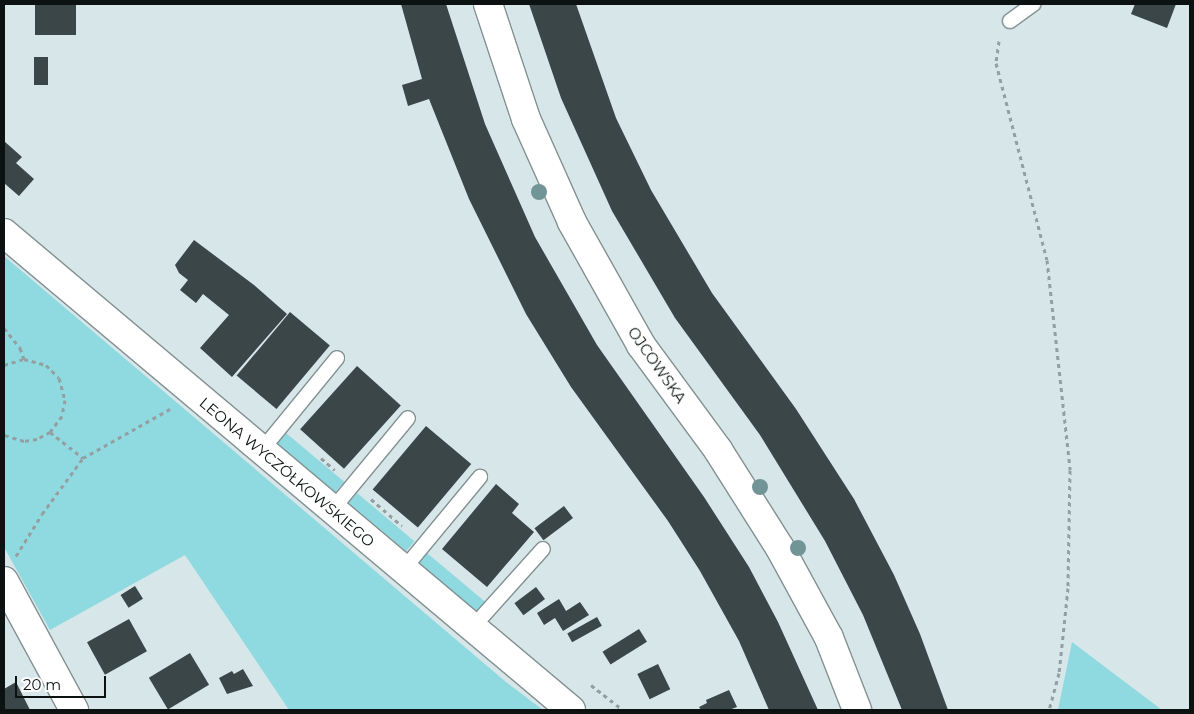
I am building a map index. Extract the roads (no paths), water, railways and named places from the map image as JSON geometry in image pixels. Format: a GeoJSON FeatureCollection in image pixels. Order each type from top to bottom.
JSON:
{"type":"FeatureCollection","features":[{"type":"Feature","properties":{"kind":"street","name":"OJCOWSKA"},"geometry":{"type":"LineString","coordinates":[[488,4],[526,119],[572,222],[641,345],[718,450],[780,548],[829,638],[857,710]]}},
{"type":"Feature","properties":{"kind":"street","name":"LEONA WYCZÓŁKOWSKIEGO"},"geometry":{"type":"LineString","coordinates":[[4,233],[570,710]]}},
{"type":"Feature","properties":{"kind":"street"},"geometry":{"type":"LineString","coordinates":[[9,571],[74,710]]}},
{"type":"Feature","properties":{"kind":"lane"},"geometry":{"type":"LineString","coordinates":[[1010,21],[1033,4]]}},
{"type":"Feature","properties":{"kind":"lane"},"geometry":{"type":"LineString","coordinates":[[261,451],[337,358]]}},
{"type":"Feature","properties":{"kind":"lane"},"geometry":{"type":"LineString","coordinates":[[332,510],[408,418]]}},
{"type":"Feature","properties":{"kind":"lane"},"geometry":{"type":"LineString","coordinates":[[402,570],[480,477]]}},
{"type":"Feature","properties":{"kind":"lane"},"geometry":{"type":"LineString","coordinates":[[472,628],[543,549]]}}]}
